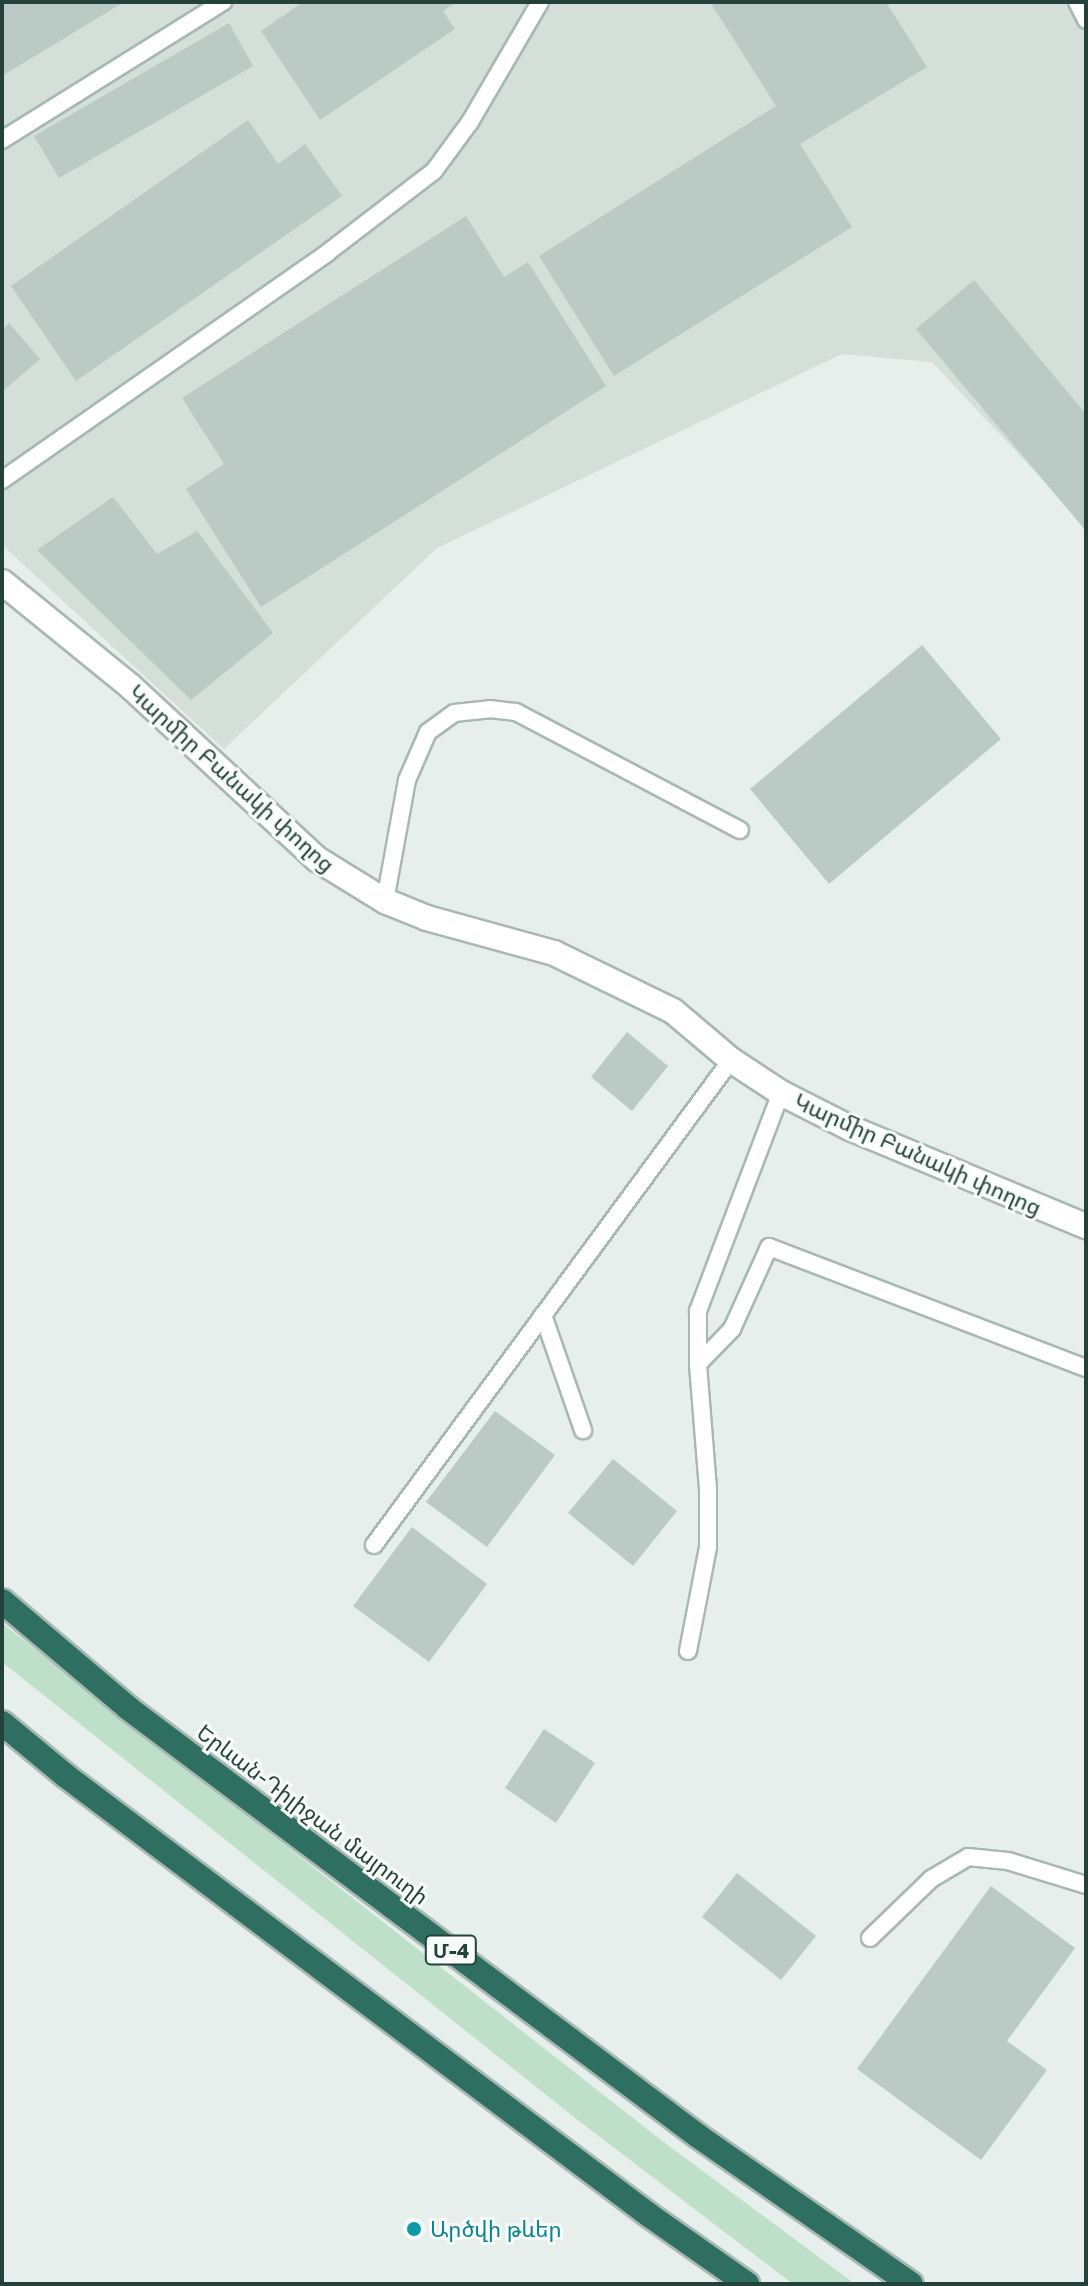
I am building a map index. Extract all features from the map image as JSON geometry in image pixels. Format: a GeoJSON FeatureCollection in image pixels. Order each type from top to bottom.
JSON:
{"type":"FeatureCollection","features":[{"type":"Feature","properties":{"kind":"highway","name":"Երևան-Դիլիջան մայրուղի"},"geometry":{"type":"LineString","coordinates":[[2,1601],[128,1708],[698,2136],[911,2284]]}},
{"type":"Feature","properties":{"kind":"highway"},"geometry":{"type":"LineString","coordinates":[[2,1723],[168,1853],[649,2215],[747,2284]]}},
{"type":"Feature","properties":{"kind":"street","name":"Կարմիր Բանակի փողոց"},"geometry":{"type":"LineString","coordinates":[[2,582],[130,686],[317,859],[385,901],[427,918],[554,953],[673,1011],[731,1060],[781,1093],[850,1128],[1086,1226]]}},
{"type":"Feature","properties":{"kind":"lane"},"geometry":{"type":"LineString","coordinates":[[2,140],[223,2]]}},
{"type":"Feature","properties":{"kind":"lane"},"geometry":{"type":"LineString","coordinates":[[2,480],[327,253],[434,171],[470,122],[540,2]]}},
{"type":"Feature","properties":{"kind":"lane"},"geometry":{"type":"LineString","coordinates":[[1077,2],[1086,20]]}},
{"type":"Feature","properties":{"kind":"lane"},"geometry":{"type":"LineString","coordinates":[[385,901],[407,780],[428,732],[454,713],[490,709],[516,712],[740,830]]}},
{"type":"Feature","properties":{"kind":"lane"},"geometry":{"type":"LineString","coordinates":[[374,1545],[731,1060]]}},
{"type":"Feature","properties":{"kind":"lane"},"geometry":{"type":"LineString","coordinates":[[688,1651],[708,1547],[708,1489],[698,1364],[698,1311],[781,1093]]}},
{"type":"Feature","properties":{"kind":"lane"},"geometry":{"type":"LineString","coordinates":[[698,1364],[732,1329],[769,1247],[1086,1368]]}},
{"type":"Feature","properties":{"kind":"lane"},"geometry":{"type":"LineString","coordinates":[[543,1315],[583,1430]]}},
{"type":"Feature","properties":{"kind":"lane"},"geometry":{"type":"LineString","coordinates":[[870,1938],[931,1879],[968,1857],[1008,1861],[1086,1885]]}},
{"type":"Feature","properties":{"kind":"shaded area"},"geometry":{"type":"Polygon","coordinates":[[[2,2],[1086,2],[1086,526],[932,362],[842,354],[437,548],[224,749],[2,545],[2,2]]]}},
{"type":"Feature","properties":{"kind":"green space"},"geometry":{"type":"Polygon","coordinates":[[[2,1623],[661,2140],[855,2284],[793,2284],[579,2121],[2,1662],[2,1623]]]}},
{"type":"Feature","properties":{"kind":"building"},"geometry":{"type":"Polygon","coordinates":[[[2,2],[124,2],[2,76],[2,2]]]}},
{"type":"Feature","properties":{"kind":"building"},"geometry":{"type":"Polygon","coordinates":[[[303,2],[457,2],[443,11],[455,29],[320,120],[261,31],[303,2]]]}},
{"type":"Feature","properties":{"kind":"building"},"geometry":{"type":"Polygon","coordinates":[[[710,2],[886,2],[927,67],[800,144],[852,227],[614,376],[539,256],[776,106],[710,2]]]}},
{"type":"Feature","properties":{"kind":"building"},"geometry":{"type":"Polygon","coordinates":[[[229,23],[253,66],[59,178],[34,136],[229,23]]]}},
{"type":"Feature","properties":{"kind":"building"},"geometry":{"type":"Polygon","coordinates":[[[248,120],[278,164],[305,144],[342,196],[76,381],[11,286],[248,120]]]}},
{"type":"Feature","properties":{"kind":"building"},"geometry":{"type":"Polygon","coordinates":[[[466,216],[504,277],[528,262],[606,386],[261,607],[186,489],[224,464],[182,398],[466,216]]]}},
{"type":"Feature","properties":{"kind":"building"},"geometry":{"type":"Polygon","coordinates":[[[974,280],[1086,414],[1086,531],[916,329],[974,280]]]}},
{"type":"Feature","properties":{"kind":"building"},"geometry":{"type":"Polygon","coordinates":[[[9,323],[40,359],[2,392],[2,330],[9,323]]]}},
{"type":"Feature","properties":{"kind":"building"},"geometry":{"type":"Polygon","coordinates":[[[113,497],[157,554],[197,531],[273,633],[191,700],[37,550],[113,497]]]}},
{"type":"Feature","properties":{"kind":"building"},"geometry":{"type":"Polygon","coordinates":[[[922,645],[1001,739],[829,884],[750,789],[922,645]]]}},
{"type":"Feature","properties":{"kind":"building"},"geometry":{"type":"Polygon","coordinates":[[[627,1032],[668,1066],[632,1111],[591,1077],[627,1032]]]}},
{"type":"Feature","properties":{"kind":"building"},"geometry":{"type":"Polygon","coordinates":[[[495,1411],[555,1455],[487,1547],[426,1502],[495,1411]]]}},
{"type":"Feature","properties":{"kind":"building"},"geometry":{"type":"Polygon","coordinates":[[[613,1459],[677,1511],[633,1566],[568,1513],[613,1459]]]}},
{"type":"Feature","properties":{"kind":"building"},"geometry":{"type":"Polygon","coordinates":[[[412,1527],[487,1584],[429,1662],[353,1606],[412,1527]]]}},
{"type":"Feature","properties":{"kind":"building"},"geometry":{"type":"Polygon","coordinates":[[[544,1729],[595,1763],[556,1823],[505,1788],[544,1729]]]}},
{"type":"Feature","properties":{"kind":"building"},"geometry":{"type":"Polygon","coordinates":[[[737,1873],[816,1936],[781,1980],[702,1917],[737,1873]]]}},
{"type":"Feature","properties":{"kind":"building"},"geometry":{"type":"Polygon","coordinates":[[[991,1886],[1075,1948],[1007,2041],[1047,2070],[981,2160],[857,2069],[991,1886]]]}},
{"type":"Feature","properties":{"kind":"place","name":"Արծվի թևեր"},"geometry":{"type":"Point","coordinates":[414,2229]}}]}
